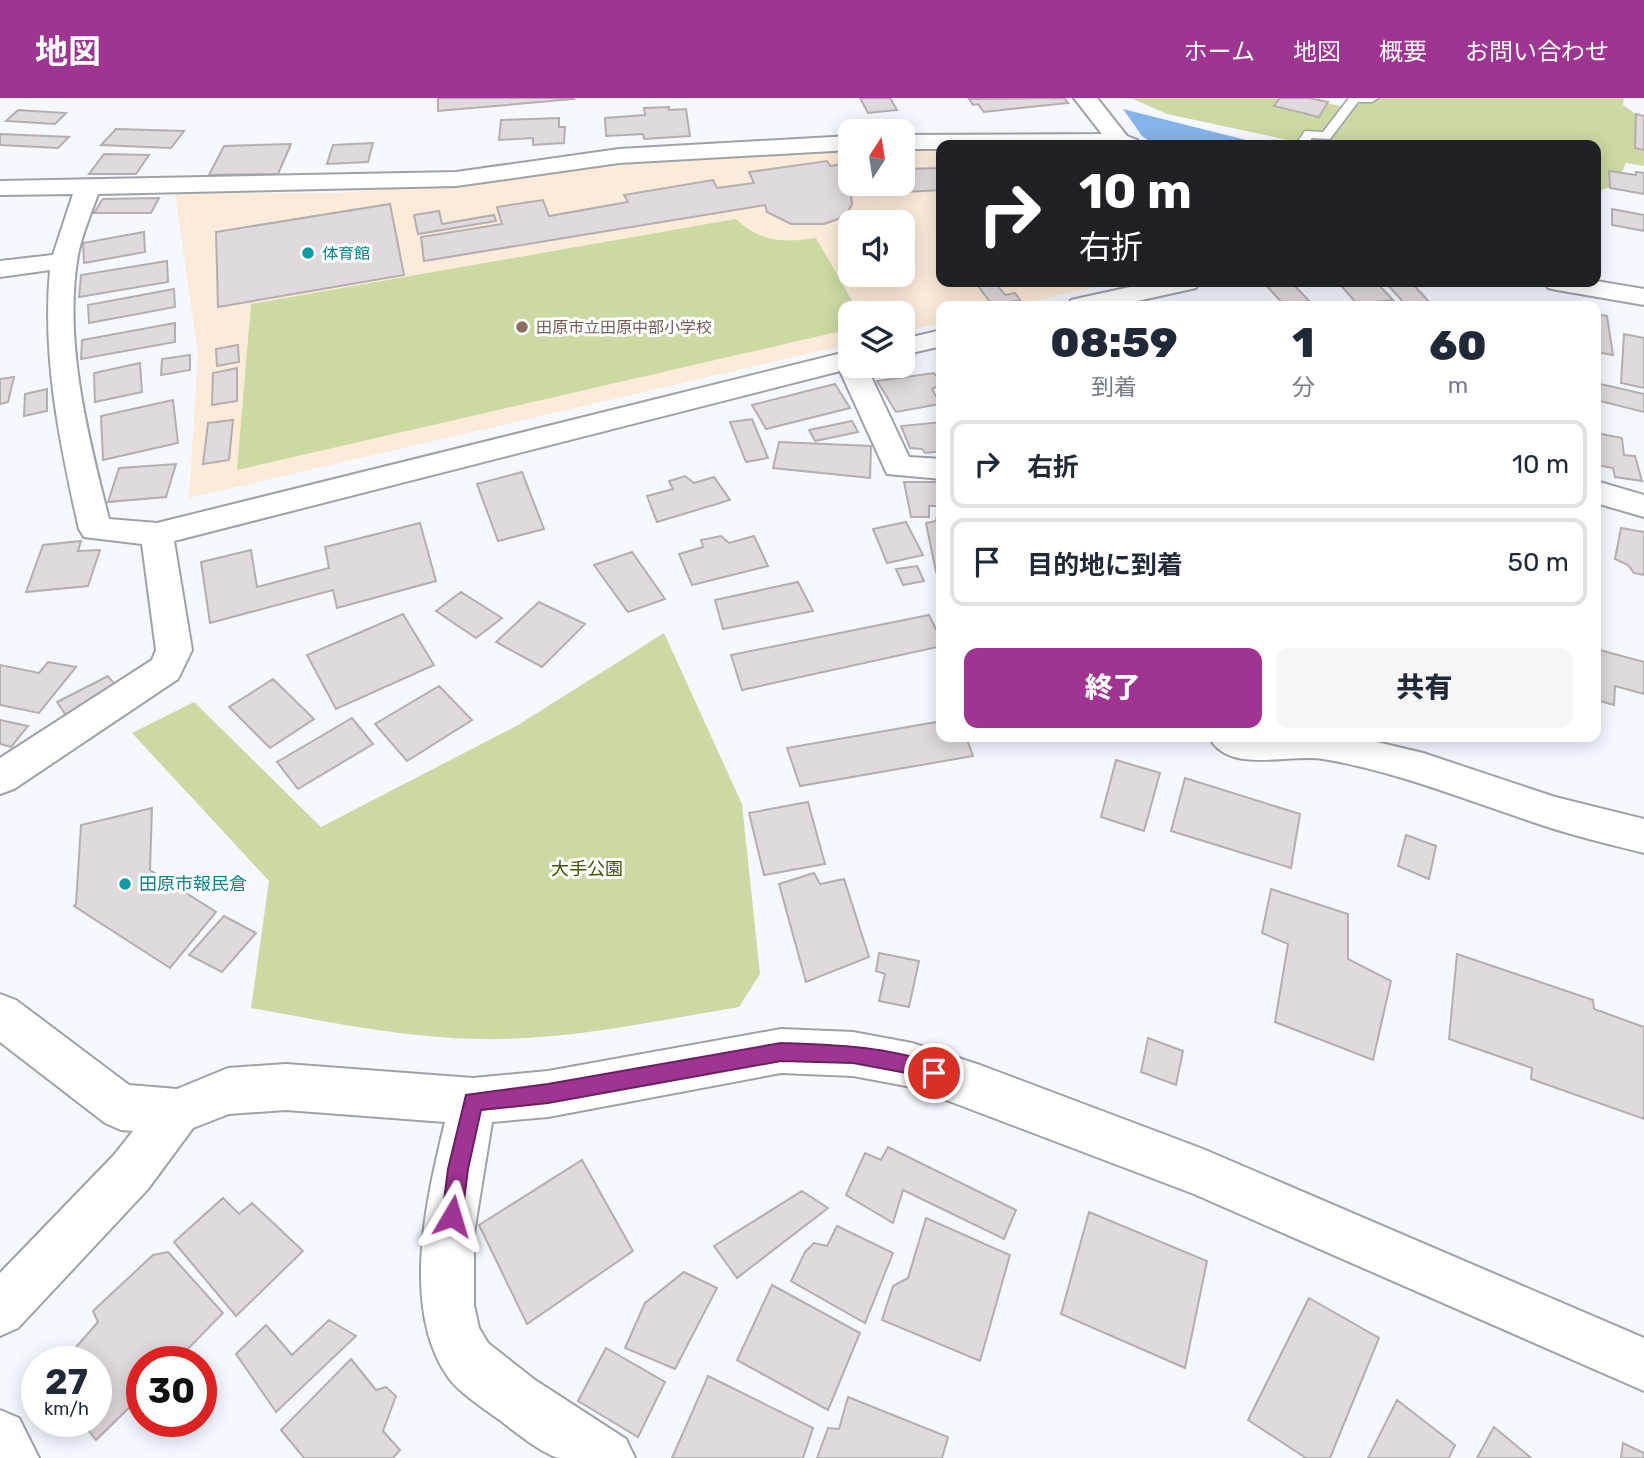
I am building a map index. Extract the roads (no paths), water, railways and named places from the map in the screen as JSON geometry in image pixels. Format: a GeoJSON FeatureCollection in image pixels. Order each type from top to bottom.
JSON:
{"type":"FeatureCollection","features":[{"type":"Feature","properties":{"kind":"street"},"geometry":{"type":"LineString","coordinates":[[1085,98],[1121,140]]}},
{"type":"Feature","properties":{"kind":"street"},"geometry":{"type":"LineString","coordinates":[[915,142],[936,142]]}},
{"type":"Feature","properties":{"kind":"street"},"geometry":{"type":"LineString","coordinates":[[0,188],[456,179],[619,156],[838,144]]}},
{"type":"Feature","properties":{"kind":"street"},"geometry":{"type":"LineString","coordinates":[[88,187],[64,261],[61,304],[68,390],[95,529],[157,534],[838,365]]}},
{"type":"Feature","properties":{"kind":"street"},"geometry":{"type":"LineString","coordinates":[[0,270],[64,261]]}},
{"type":"Feature","properties":{"kind":"street"},"geometry":{"type":"LineString","coordinates":[[1102,301],[1165,287]]}},
{"type":"Feature","properties":{"kind":"street"},"geometry":{"type":"LineString","coordinates":[[1586,287],[1644,297]]}},
{"type":"Feature","properties":{"kind":"street"},"geometry":{"type":"LineString","coordinates":[[915,344],[936,339]]}},
{"type":"Feature","properties":{"kind":"street"},"geometry":{"type":"LineString","coordinates":[[858,378],[898,467],[936,469]]}},
{"type":"Feature","properties":{"kind":"street"},"geometry":{"type":"LineString","coordinates":[[1601,493],[1644,506]]}},
{"type":"Feature","properties":{"kind":"street"},"geometry":{"type":"LineString","coordinates":[[0,778],[165,669],[174,650],[157,534]]}},
{"type":"Feature","properties":{"kind":"street"},"geometry":{"type":"LineString","coordinates":[[1236,742],[1321,743],[1423,769],[1555,813],[1644,836]]}},
{"type":"Feature","properties":{"kind":"street"},"geometry":{"type":"LineString","coordinates":[[0,1015],[121,1107],[177,1112],[228,1091],[286,1087],[473,1101],[548,1094],[781,1052],[853,1054],[912,1065],[1203,1172],[1644,1365]]}},
{"type":"Feature","properties":{"kind":"street"},"geometry":{"type":"LineString","coordinates":[[473,1101],[454,1196],[447,1264],[449,1317],[467,1358],[514,1400],[607,1458]]}},
{"type":"Feature","properties":{"kind":"street"},"geometry":{"type":"LineString","coordinates":[[0,1310],[131,1172],[177,1112]]}},
{"type":"Feature","properties":{"kind":"street"},"geometry":{"type":"LineString","coordinates":[[0,1437],[11,1458]]}},
{"type":"Feature","properties":{"kind":"lane"},"geometry":{"type":"LineString","coordinates":[[1305,140],[1309,134],[1326,136],[1352,99],[1372,98]]}},
{"type":"Feature","properties":{"kind":"water"},"geometry":{"type":"Polygon","coordinates":[[[1123,109],[1246,140],[1148,140],[1123,109]]]}},
{"type":"Feature","properties":{"kind":"place","name":"体育館"},"geometry":{"type":"Point","coordinates":[308,253]}},
{"type":"Feature","properties":{"kind":"place","name":"田原市立田原中部小学校"},"geometry":{"type":"Point","coordinates":[522,327]}},
{"type":"Feature","properties":{"kind":"place","name":"田原市報民倉"},"geometry":{"type":"Point","coordinates":[125,884]}},
{"type":"Feature","properties":{"kind":"park label","name":"大手公園"},"geometry":{"type":"Point","coordinates":[587,869]}}]}
